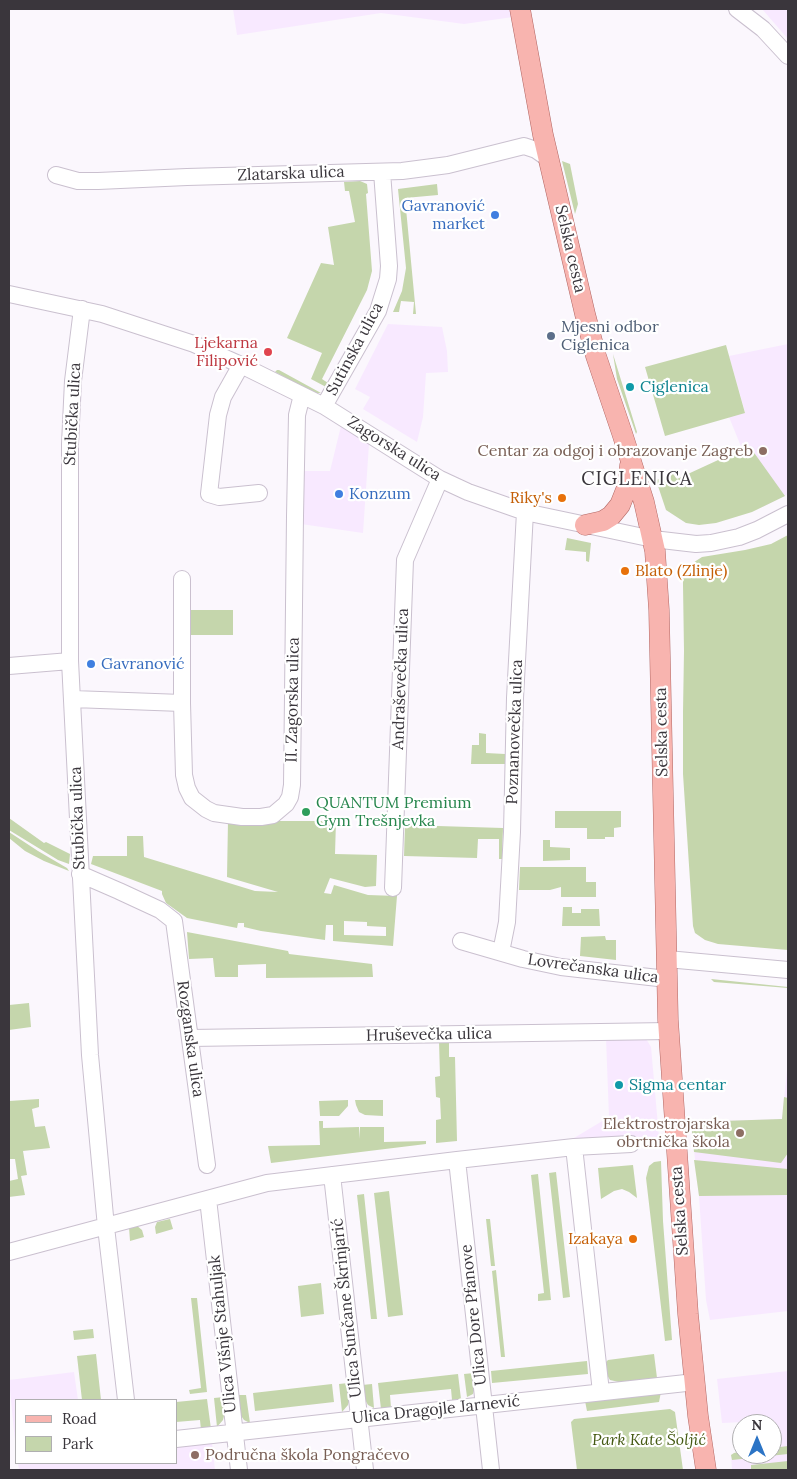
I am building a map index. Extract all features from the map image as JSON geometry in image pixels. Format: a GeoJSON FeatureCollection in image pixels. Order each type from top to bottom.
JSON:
{"type":"FeatureCollection","features":[{"type":"Feature","properties":{"kind":"main road","name":"Selska cesta"},"geometry":{"type":"LineString","coordinates":[[520,9],[549,159],[596,356],[630,456],[653,538],[657,562],[669,1031],[680,1211],[695,1382],[706,1470]]}},
{"type":"Feature","properties":{"kind":"main road"},"geometry":{"type":"LineString","coordinates":[[585,525],[596,524],[607,519],[620,505],[628,486],[630,456]]}},
{"type":"Feature","properties":{"kind":"street"},"geometry":{"type":"LineString","coordinates":[[737,9],[763,29],[788,56]]}},
{"type":"Feature","properties":{"kind":"street"},"geometry":{"type":"LineString","coordinates":[[524,146],[534,138],[542,126]]}},
{"type":"Feature","properties":{"kind":"street"},"geometry":{"type":"LineString","coordinates":[[524,146],[536,150],[549,159]]}},
{"type":"Feature","properties":{"kind":"street","name":"Zlatarska ulica"},"geometry":{"type":"LineString","coordinates":[[56,175],[78,181],[98,181],[382,172],[432,168],[524,146]]}},
{"type":"Feature","properties":{"kind":"street","name":"Sutinska ulica"},"geometry":{"type":"LineString","coordinates":[[324,406],[378,311],[388,279],[389,256],[382,172]]}},
{"type":"Feature","properties":{"kind":"street","name":"Zagorska ulica"},"geometry":{"type":"LineString","coordinates":[[9,294],[102,314],[194,344],[324,406],[440,479],[468,492],[526,512],[653,538],[696,544],[731,540],[749,534],[788,514]]}},
{"type":"Feature","properties":{"kind":"street","name":"Stubička ulica"},"geometry":{"type":"LineString","coordinates":[[82,309],[73,381],[70,444],[70,662],[90,1055],[106,1227],[126,1399]]}},
{"type":"Feature","properties":{"kind":"street"},"geometry":{"type":"LineString","coordinates":[[241,365],[223,397],[218,415],[208,494],[219,497],[259,493]]}},
{"type":"Feature","properties":{"kind":"street","name":"II. Zagorska ulica"},"geometry":{"type":"LineString","coordinates":[[182,579],[182,703],[184,775],[187,788],[192,798],[206,809],[226,815],[261,817],[273,815],[281,810],[290,796],[292,785],[297,415],[302,395]]}},
{"type":"Feature","properties":{"kind":"street","name":"Andraševečka ulica"},"geometry":{"type":"LineString","coordinates":[[393,888],[405,560],[440,479]]}},
{"type":"Feature","properties":{"kind":"street","name":"Poznanovečka ulica"},"geometry":{"type":"LineString","coordinates":[[500,952],[507,922],[512,832],[515,698],[526,512]]}},
{"type":"Feature","properties":{"kind":"street"},"geometry":{"type":"LineString","coordinates":[[9,666],[70,662]]}},
{"type":"Feature","properties":{"kind":"street"},"geometry":{"type":"LineString","coordinates":[[73,700],[182,703]]}},
{"type":"Feature","properties":{"kind":"street","name":"Rozganska ulica"},"geometry":{"type":"LineString","coordinates":[[80,874],[169,916],[174,922],[207,1165]]}},
{"type":"Feature","properties":{"kind":"street","name":"Lovrečanska ulica"},"geometry":{"type":"LineString","coordinates":[[461,941],[561,967],[607,974],[667,979]]}},
{"type":"Feature","properties":{"kind":"street"},"geometry":{"type":"LineString","coordinates":[[667,959],[788,970]]}},
{"type":"Feature","properties":{"kind":"street","name":"Hruševečka ulica"},"geometry":{"type":"LineString","coordinates":[[190,1038],[669,1031]]}},
{"type":"Feature","properties":{"kind":"street"},"geometry":{"type":"LineString","coordinates":[[9,1252],[267,1183],[574,1147],[631,1144]]}},
{"type":"Feature","properties":{"kind":"street"},"geometry":{"type":"LineString","coordinates":[[574,1147],[601,1392]]}},
{"type":"Feature","properties":{"kind":"street","name":"Ulica Dore Pfanove"},"geometry":{"type":"LineString","coordinates":[[457,1160],[491,1470]]}},
{"type":"Feature","properties":{"kind":"street","name":"Ulica Sunčane Škrinjarić"},"geometry":{"type":"LineString","coordinates":[[332,1175],[365,1470]]}},
{"type":"Feature","properties":{"kind":"street","name":"Ulica Višnje Stahuljak"},"geometry":{"type":"LineString","coordinates":[[208,1199],[239,1470]]}},
{"type":"Feature","properties":{"kind":"street","name":"Ulica Dragojle Jarnević"},"geometry":{"type":"LineString","coordinates":[[178,1439],[695,1382]]}},
{"type":"Feature","properties":{"kind":"shaded area"},"geometry":{"type":"Polygon","coordinates":[[[233,9],[512,9],[513,17],[464,24],[381,13],[237,35],[233,9]]]}},
{"type":"Feature","properties":{"kind":"shaded area"},"geometry":{"type":"Polygon","coordinates":[[[762,9],[788,9],[788,39],[762,9]]]}},
{"type":"Feature","properties":{"kind":"shaded area"},"geometry":{"type":"Polygon","coordinates":[[[388,324],[442,327],[447,351],[448,372],[426,373],[423,417],[417,442],[363,409],[370,397],[355,389],[388,324]]]}},
{"type":"Feature","properties":{"kind":"shaded area","name":"Centar za odgoj i obrazovanje Zagreb"},"geometry":{"type":"Polygon","coordinates":[[[788,344],[788,494],[763,507],[735,453],[742,449],[729,417],[745,412],[729,356],[788,344]]]}},
{"type":"Feature","properties":{"kind":"shaded area"},"geometry":{"type":"Polygon","coordinates":[[[341,426],[369,444],[363,533],[301,524],[303,471],[330,471],[341,426]]]}},
{"type":"Feature","properties":{"kind":"shaded area"},"geometry":{"type":"Polygon","coordinates":[[[606,1038],[646,1039],[651,1047],[659,1137],[569,1141],[609,1117],[606,1038]]]}},
{"type":"Feature","properties":{"kind":"shaded area"},"geometry":{"type":"Polygon","coordinates":[[[788,1061],[788,1311],[710,1320],[706,1300],[699,1196],[691,1122],[782,1119],[788,1061]]]}},
{"type":"Feature","properties":{"kind":"shaded area"},"geometry":{"type":"Polygon","coordinates":[[[788,1371],[788,1470],[731,1470],[731,1455],[732,1464],[782,1464],[782,1414],[732,1414],[732,1423],[722,1423],[717,1379],[788,1371]]]}},
{"type":"Feature","properties":{"kind":"shaded area"},"geometry":{"type":"Polygon","coordinates":[[[74,1372],[78,1399],[15,1399],[15,1441],[9,1380],[74,1372]]]}},
{"type":"Feature","properties":{"kind":"shaded area","name":"Područna škola Pongračevo"},"geometry":{"type":"Polygon","coordinates":[[[212,1443],[215,1470],[19,1470],[18,1464],[178,1464],[178,1447],[212,1443]]]}},
{"type":"Feature","properties":{"kind":"green space"},"geometry":{"type":"Polygon","coordinates":[[[562,161],[570,164],[578,204],[575,214],[562,161]]]}},
{"type":"Feature","properties":{"kind":"green space"},"geometry":{"type":"Polygon","coordinates":[[[360,181],[367,184],[368,193],[366,194],[372,271],[367,290],[322,379],[331,385],[328,388],[311,379],[322,353],[287,338],[321,263],[334,265],[328,227],[355,222],[349,191],[345,191],[344,182],[360,181]]]}},
{"type":"Feature","properties":{"kind":"green space"},"geometry":{"type":"Polygon","coordinates":[[[437,184],[438,195],[405,198],[416,314],[413,314],[414,302],[401,301],[399,312],[393,312],[402,291],[406,268],[398,189],[437,184]]]}},
{"type":"Feature","properties":{"kind":"green space"},"geometry":{"type":"Polygon","coordinates":[[[726,345],[745,413],[665,436],[645,367],[726,345]]]}},
{"type":"Feature","properties":{"kind":"green space"},"geometry":{"type":"Polygon","coordinates":[[[613,354],[637,432],[636,434],[617,379],[613,354]]]}},
{"type":"Feature","properties":{"kind":"green space"},"geometry":{"type":"Polygon","coordinates":[[[277,370],[321,393],[315,393],[275,372],[277,370]]]}},
{"type":"Feature","properties":{"kind":"green space"},"geometry":{"type":"Polygon","coordinates":[[[750,447],[785,496],[752,512],[716,523],[699,525],[686,523],[666,510],[656,480],[673,474],[677,479],[750,447]]]}},
{"type":"Feature","properties":{"kind":"green space"},"geometry":{"type":"Polygon","coordinates":[[[788,535],[788,950],[718,944],[705,940],[695,933],[693,926],[683,774],[683,577],[688,566],[702,557],[771,544],[788,535]]]}},
{"type":"Feature","properties":{"kind":"green space"},"geometry":{"type":"Polygon","coordinates":[[[567,538],[591,543],[589,562],[586,561],[586,552],[565,550],[567,538]]]}},
{"type":"Feature","properties":{"kind":"green space"},"geometry":{"type":"Polygon","coordinates":[[[191,610],[233,610],[233,635],[191,635],[191,610]]]}},
{"type":"Feature","properties":{"kind":"green space"},"geometry":{"type":"Polygon","coordinates":[[[479,733],[486,734],[486,753],[505,754],[505,764],[471,764],[472,745],[479,745],[479,733]]]}},
{"type":"Feature","properties":{"kind":"green space"},"geometry":{"type":"Polygon","coordinates":[[[555,811],[621,811],[621,827],[614,828],[614,837],[587,839],[587,828],[555,828],[555,811]]]}},
{"type":"Feature","properties":{"kind":"green space"},"geometry":{"type":"Polygon","coordinates":[[[9,818],[44,843],[46,842],[70,854],[69,864],[58,860],[9,830],[9,818]]]}},
{"type":"Feature","properties":{"kind":"green space"},"geometry":{"type":"Polygon","coordinates":[[[228,821],[336,821],[335,854],[377,855],[376,886],[365,887],[330,878],[324,893],[331,894],[334,885],[368,895],[397,896],[393,946],[333,941],[333,925],[326,925],[325,940],[261,931],[244,927],[244,923],[238,923],[237,928],[187,918],[166,903],[162,891],[91,864],[93,856],[127,856],[127,836],[143,836],[144,857],[255,891],[278,892],[227,877],[228,821]],[[344,921],[344,935],[386,936],[386,927],[367,926],[367,922],[344,921]]]}},
{"type":"Feature","properties":{"kind":"green space"},"geometry":{"type":"Polygon","coordinates":[[[405,825],[503,828],[502,859],[499,859],[499,839],[478,839],[477,858],[404,856],[405,825]]]}},
{"type":"Feature","properties":{"kind":"green space"},"geometry":{"type":"Polygon","coordinates":[[[9,832],[69,871],[25,851],[9,838],[9,832]]]}},
{"type":"Feature","properties":{"kind":"green space"},"geometry":{"type":"Polygon","coordinates":[[[543,840],[550,840],[550,847],[570,848],[570,860],[543,861],[543,840]]]}},
{"type":"Feature","properties":{"kind":"green space"},"geometry":{"type":"Polygon","coordinates":[[[520,867],[586,867],[586,882],[596,882],[596,897],[561,897],[561,887],[550,890],[519,890],[520,867]]]}},
{"type":"Feature","properties":{"kind":"green space"},"geometry":{"type":"Polygon","coordinates":[[[563,907],[572,907],[572,913],[581,913],[581,909],[599,909],[600,926],[562,926],[563,907]]]}},
{"type":"Feature","properties":{"kind":"green space"},"geometry":{"type":"Polygon","coordinates":[[[187,932],[288,951],[289,954],[372,964],[373,977],[266,978],[266,964],[238,965],[238,977],[215,977],[213,958],[189,959],[187,932]]]}},
{"type":"Feature","properties":{"kind":"green space"},"geometry":{"type":"Polygon","coordinates":[[[605,936],[606,940],[616,940],[616,960],[580,956],[581,937],[605,936]]]}},
{"type":"Feature","properties":{"kind":"green space"},"geometry":{"type":"Polygon","coordinates":[[[711,979],[788,987],[788,988],[714,982],[711,979]]]}},
{"type":"Feature","properties":{"kind":"green space"},"geometry":{"type":"Polygon","coordinates":[[[29,1003],[31,1027],[9,1030],[9,1005],[29,1003]]]}},
{"type":"Feature","properties":{"kind":"green space"},"geometry":{"type":"Polygon","coordinates":[[[439,1041],[449,1041],[449,1057],[455,1057],[457,1141],[436,1143],[436,1120],[441,1119],[440,1098],[436,1097],[435,1077],[440,1076],[439,1041]]]}},
{"type":"Feature","properties":{"kind":"green space"},"geometry":{"type":"Polygon","coordinates":[[[784,1097],[788,1098],[788,1153],[781,1163],[694,1152],[691,1122],[782,1119],[784,1097]]]}},
{"type":"Feature","properties":{"kind":"green space"},"geometry":{"type":"Polygon","coordinates":[[[39,1099],[39,1107],[32,1109],[35,1127],[45,1126],[50,1148],[23,1151],[27,1175],[21,1176],[25,1195],[9,1197],[9,1181],[18,1179],[15,1159],[9,1159],[9,1101],[39,1099]]]}},
{"type":"Feature","properties":{"kind":"green space"},"geometry":{"type":"Polygon","coordinates":[[[348,1100],[348,1106],[339,1116],[320,1116],[319,1101],[348,1100]]]}},
{"type":"Feature","properties":{"kind":"green space"},"geometry":{"type":"Polygon","coordinates":[[[355,1100],[383,1100],[383,1116],[365,1115],[359,1112],[355,1100]]]}},
{"type":"Feature","properties":{"kind":"green space"},"geometry":{"type":"Polygon","coordinates":[[[319,1121],[323,1121],[323,1128],[359,1127],[359,1139],[360,1127],[384,1127],[384,1142],[426,1141],[426,1144],[271,1163],[268,1146],[320,1145],[319,1121]]]}},
{"type":"Feature","properties":{"kind":"green space"},"geometry":{"type":"Polygon","coordinates":[[[694,1160],[788,1169],[788,1195],[699,1196],[694,1160]]]}},
{"type":"Feature","properties":{"kind":"green space"},"geometry":{"type":"Polygon","coordinates":[[[661,1161],[663,1221],[672,1340],[665,1341],[646,1178],[649,1166],[654,1162],[661,1161]]]}},
{"type":"Feature","properties":{"kind":"green space"},"geometry":{"type":"Polygon","coordinates":[[[633,1165],[637,1198],[622,1189],[614,1191],[601,1199],[598,1168],[633,1165]]]}},
{"type":"Feature","properties":{"kind":"green space"},"geometry":{"type":"Polygon","coordinates":[[[556,1172],[570,1297],[563,1298],[549,1173],[556,1172]]]}},
{"type":"Feature","properties":{"kind":"green space"},"geometry":{"type":"Polygon","coordinates":[[[538,1174],[551,1300],[538,1301],[538,1294],[544,1293],[531,1175],[538,1174]]]}},
{"type":"Feature","properties":{"kind":"green space"},"geometry":{"type":"Polygon","coordinates":[[[389,1191],[403,1315],[388,1317],[374,1193],[389,1191]]]}},
{"type":"Feature","properties":{"kind":"green space"},"geometry":{"type":"Polygon","coordinates":[[[364,1194],[377,1319],[371,1319],[357,1195],[364,1194]]]}},
{"type":"Feature","properties":{"kind":"green space"},"geometry":{"type":"Polygon","coordinates":[[[170,1219],[173,1229],[156,1234],[155,1227],[157,1222],[170,1219]]]}},
{"type":"Feature","properties":{"kind":"green space"},"geometry":{"type":"Polygon","coordinates":[[[486,1219],[490,1219],[495,1266],[491,1266],[486,1219]]]}},
{"type":"Feature","properties":{"kind":"green space"},"geometry":{"type":"Polygon","coordinates":[[[136,1225],[142,1230],[144,1237],[130,1241],[129,1227],[136,1225]]]}},
{"type":"Feature","properties":{"kind":"green space"},"geometry":{"type":"Polygon","coordinates":[[[496,1270],[505,1357],[501,1357],[492,1271],[496,1270]]]}},
{"type":"Feature","properties":{"kind":"green space"},"geometry":{"type":"Polygon","coordinates":[[[321,1283],[324,1314],[301,1317],[298,1286],[321,1283]]]}},
{"type":"Feature","properties":{"kind":"green space"},"geometry":{"type":"Polygon","coordinates":[[[191,1298],[197,1298],[207,1392],[190,1394],[189,1390],[201,1388],[191,1298]]]}},
{"type":"Feature","properties":{"kind":"green space"},"geometry":{"type":"Polygon","coordinates":[[[93,1329],[94,1338],[74,1340],[73,1331],[93,1329]]]}},
{"type":"Feature","properties":{"kind":"green space"},"geometry":{"type":"Polygon","coordinates":[[[96,1354],[101,1399],[82,1399],[77,1356],[96,1354]]]}},
{"type":"Feature","properties":{"kind":"green space"},"geometry":{"type":"Polygon","coordinates":[[[654,1354],[657,1378],[619,1382],[610,1380],[607,1375],[605,1363],[608,1360],[654,1354]]]}},
{"type":"Feature","properties":{"kind":"green space"},"geometry":{"type":"Polygon","coordinates":[[[587,1361],[588,1374],[492,1383],[491,1371],[587,1361]]]}},
{"type":"Feature","properties":{"kind":"green space"},"geometry":{"type":"Polygon","coordinates":[[[474,1373],[475,1387],[473,1394],[467,1397],[464,1374],[474,1373]]]}},
{"type":"Feature","properties":{"kind":"green space"},"geometry":{"type":"Polygon","coordinates":[[[458,1374],[461,1399],[452,1400],[451,1389],[390,1395],[391,1408],[381,1409],[378,1383],[458,1374]]]}},
{"type":"Feature","properties":{"kind":"green space"},"geometry":{"type":"Polygon","coordinates":[[[348,1383],[350,1398],[348,1405],[342,1412],[339,1384],[348,1383]]]}},
{"type":"Feature","properties":{"kind":"green space"},"geometry":{"type":"Polygon","coordinates":[[[332,1384],[334,1402],[255,1411],[253,1393],[332,1384]]]}},
{"type":"Feature","properties":{"kind":"green space"},"geometry":{"type":"Polygon","coordinates":[[[372,1384],[374,1408],[368,1405],[364,1398],[362,1385],[372,1384]]]}},
{"type":"Feature","properties":{"kind":"green space"},"geometry":{"type":"Polygon","coordinates":[[[661,1392],[659,1402],[587,1411],[585,1401],[661,1392]]]}},
{"type":"Feature","properties":{"kind":"green space"},"geometry":{"type":"Polygon","coordinates":[[[237,1395],[246,1395],[250,1423],[244,1420],[239,1413],[237,1395]]]}},
{"type":"Feature","properties":{"kind":"green space"},"geometry":{"type":"Polygon","coordinates":[[[224,1397],[225,1412],[223,1420],[217,1427],[214,1398],[224,1397]]]}},
{"type":"Feature","properties":{"kind":"green space"},"geometry":{"type":"Polygon","coordinates":[[[207,1399],[211,1429],[201,1430],[200,1420],[178,1422],[178,1402],[207,1399]]]}},
{"type":"Feature","properties":{"kind":"green space","name":"Park Kate Šoljić"},"geometry":{"type":"Polygon","coordinates":[[[670,1409],[675,1412],[683,1470],[577,1470],[571,1422],[574,1419],[670,1409]]]}},
{"type":"Feature","properties":{"kind":"green space"},"geometry":{"type":"Polygon","coordinates":[[[788,1446],[788,1454],[782,1455],[782,1447],[788,1446]]]}},
{"type":"Feature","properties":{"kind":"green space"},"geometry":{"type":"Polygon","coordinates":[[[788,1461],[788,1470],[751,1470],[751,1465],[782,1464],[782,1462],[788,1461]]]}},
{"type":"Feature","properties":{"kind":"place","name":"Gavranović market"},"geometry":{"type":"Point","coordinates":[495,215]}},
{"type":"Feature","properties":{"kind":"place","name":"Mjesni odbor Ciglenica"},"geometry":{"type":"Point","coordinates":[551,336]}},
{"type":"Feature","properties":{"kind":"place","name":"Ljekarna Filipović"},"geometry":{"type":"Point","coordinates":[268,352]}},
{"type":"Feature","properties":{"kind":"place","name":"Ciglenica"},"geometry":{"type":"Point","coordinates":[630,387]}},
{"type":"Feature","properties":{"kind":"place","name":"Centar za odgoj i obrazovanje Zagreb"},"geometry":{"type":"Point","coordinates":[763,451]}},
{"type":"Feature","properties":{"kind":"place","name":"Konzum"},"geometry":{"type":"Point","coordinates":[339,494]}},
{"type":"Feature","properties":{"kind":"place","name":"Riky's"},"geometry":{"type":"Point","coordinates":[562,498]}},
{"type":"Feature","properties":{"kind":"place","name":"Blato (Zlinje)"},"geometry":{"type":"Point","coordinates":[625,571]}},
{"type":"Feature","properties":{"kind":"place","name":"Gavranović"},"geometry":{"type":"Point","coordinates":[91,664]}},
{"type":"Feature","properties":{"kind":"place","name":"QUANTUM Premium Gym Trešnjevka"},"geometry":{"type":"Point","coordinates":[306,812]}},
{"type":"Feature","properties":{"kind":"place","name":"Sigma centar"},"geometry":{"type":"Point","coordinates":[619,1085]}},
{"type":"Feature","properties":{"kind":"place","name":"Elektrostrojarska obrtnička škola"},"geometry":{"type":"Point","coordinates":[740,1133]}},
{"type":"Feature","properties":{"kind":"place","name":"Izakaya"},"geometry":{"type":"Point","coordinates":[633,1239]}},
{"type":"Feature","properties":{"kind":"place","name":"Područna škola Pongračevo"},"geometry":{"type":"Point","coordinates":[195,1455]}},
{"type":"Feature","properties":{"kind":"district","name":"CIGLENICA"},"geometry":{"type":"Point","coordinates":[637,480]}}]}
